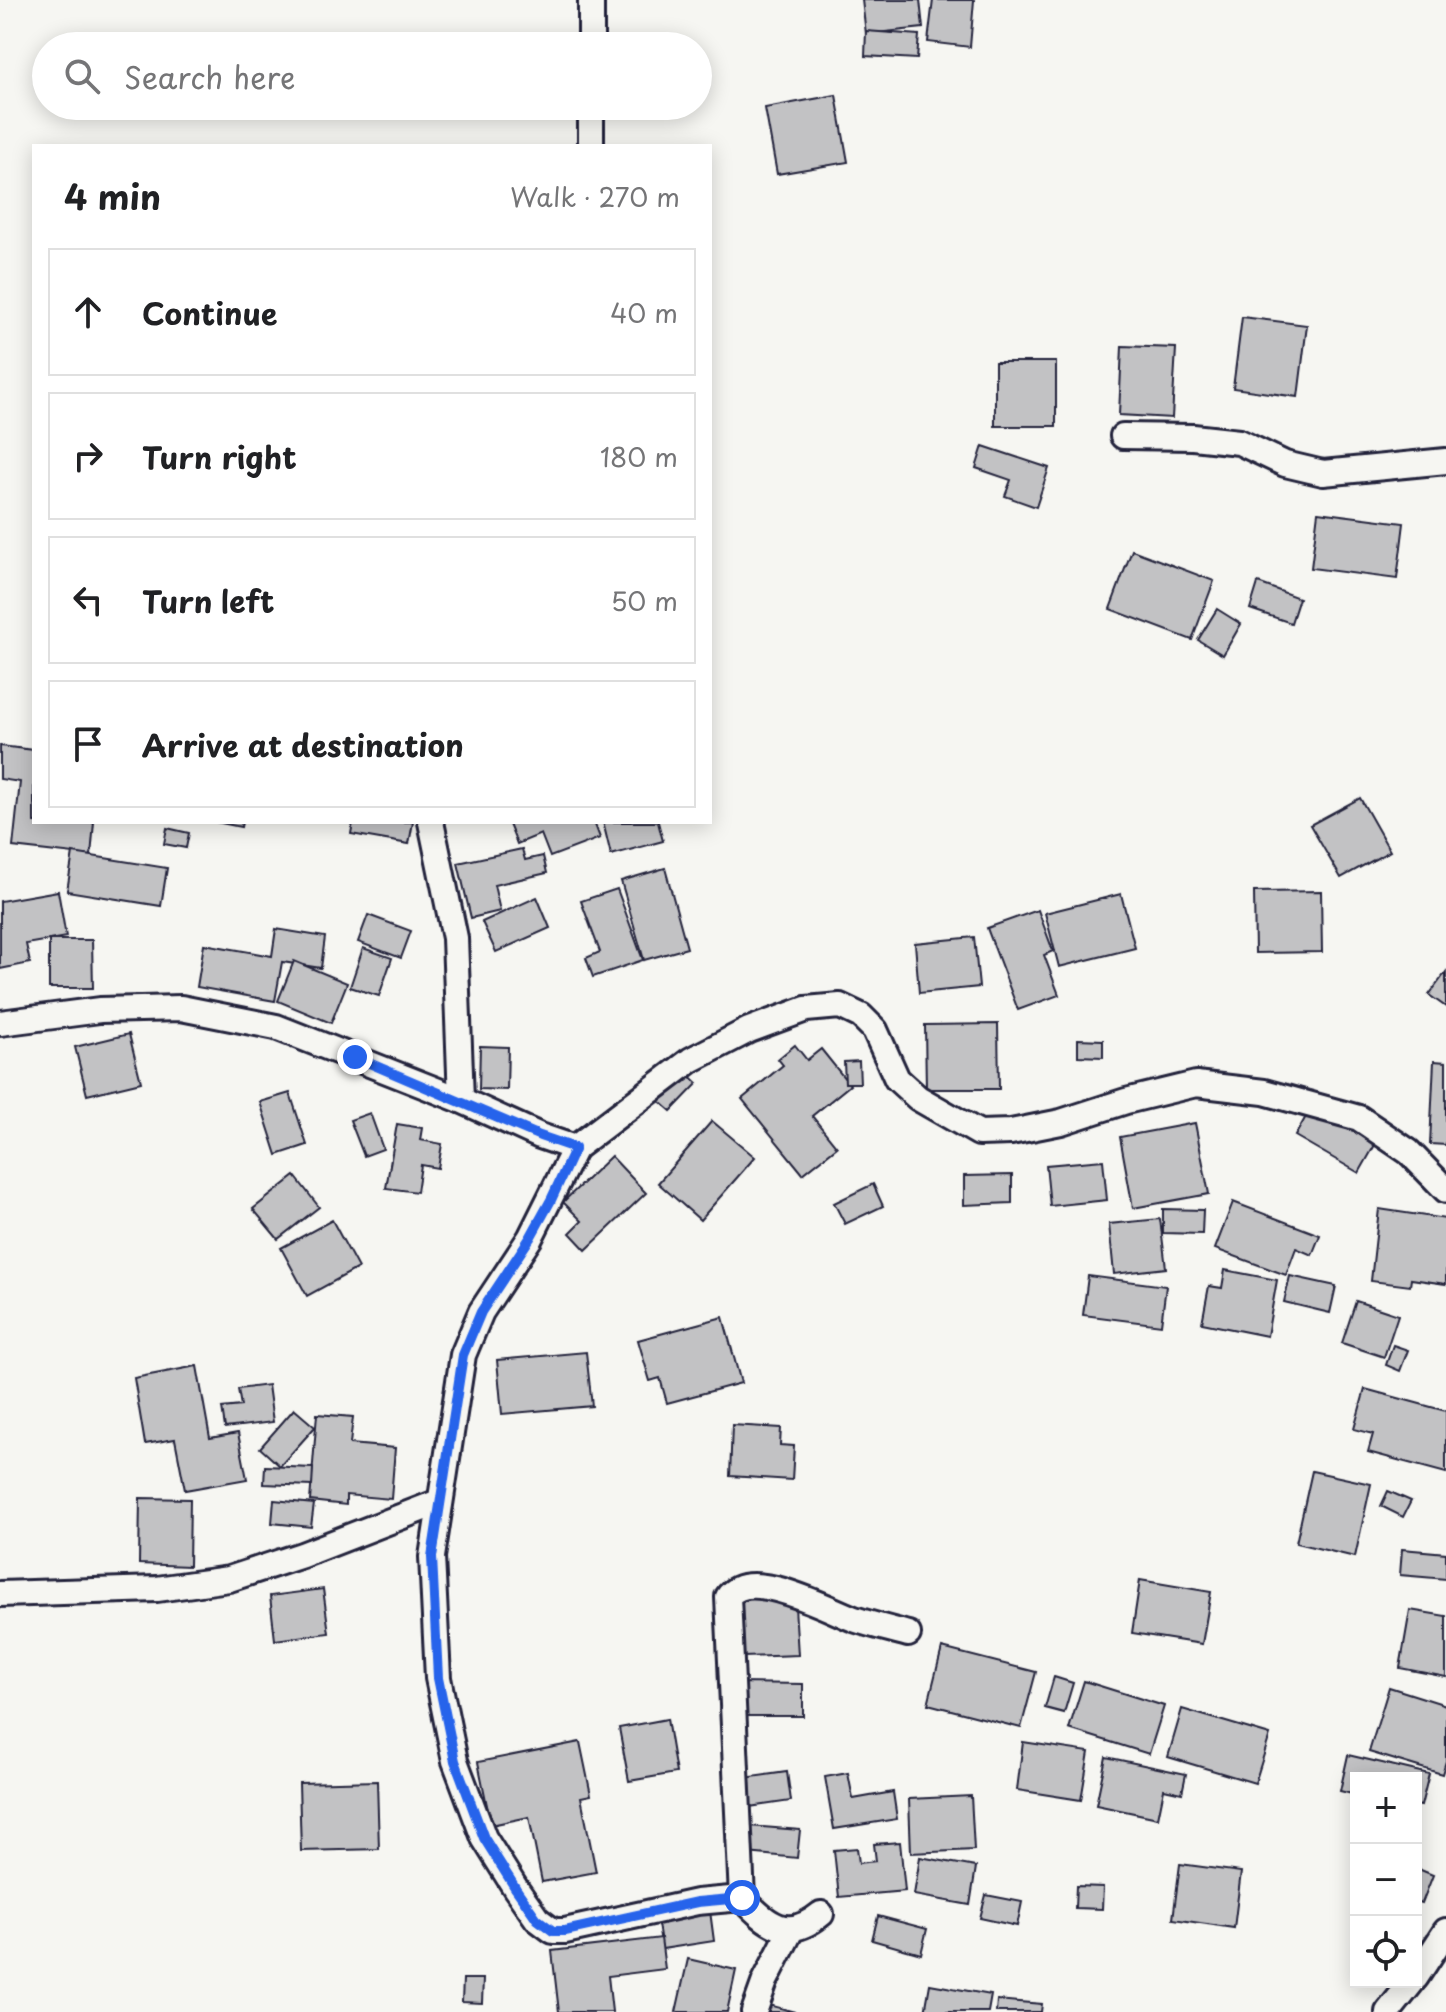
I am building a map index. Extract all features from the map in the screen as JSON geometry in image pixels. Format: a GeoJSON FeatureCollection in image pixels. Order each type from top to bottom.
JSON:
{"type":"FeatureCollection","features":[{"type":"Feature","properties":{"kind":"street"},"geometry":{"type":"LineString","coordinates":[[591,0],[591,32]]}},
{"type":"Feature","properties":{"kind":"street"},"geometry":{"type":"LineString","coordinates":[[591,120],[591,144]]}},
{"type":"Feature","properties":{"kind":"street"},"geometry":{"type":"LineString","coordinates":[[1123,436],[1193,437],[1239,442],[1285,464],[1323,473],[1446,461]]}},
{"type":"Feature","properties":{"kind":"street"},"geometry":{"type":"LineString","coordinates":[[431,824],[455,938],[461,1100]]}},
{"type":"Feature","properties":{"kind":"street"},"geometry":{"type":"LineString","coordinates":[[742,1898],[697,1902],[553,1931],[537,1919],[484,1838],[455,1761],[438,1678],[432,1557],[463,1355],[481,1312],[537,1226],[575,1148],[691,1060],[763,1024],[806,1009],[840,1006],[861,1016],[875,1030],[897,1079],[918,1098],[979,1133],[1011,1132],[1061,1122],[1126,1101],[1196,1084],[1264,1092],[1359,1118],[1409,1152],[1446,1190]]}},
{"type":"Feature","properties":{"kind":"street"},"geometry":{"type":"LineString","coordinates":[[0,1023],[100,1010],[181,1008],[276,1027],[575,1148]]}},
{"type":"Feature","properties":{"kind":"street"},"geometry":{"type":"LineString","coordinates":[[0,1594],[157,1589],[229,1579],[302,1555],[439,1502]]}},
{"type":"Feature","properties":{"kind":"street"},"geometry":{"type":"LineString","coordinates":[[821,1914],[809,1924],[791,1930],[764,1921],[742,1898],[728,1597],[740,1586],[770,1588],[855,1619],[908,1634]]}},
{"type":"Feature","properties":{"kind":"street"},"geometry":{"type":"LineString","coordinates":[[754,2012],[765,1981],[791,1930]]}},
{"type":"Feature","properties":{"kind":"street"},"geometry":{"type":"LineString","coordinates":[[1422,1968],[1446,1931]]}},
{"type":"Feature","properties":{"kind":"street"},"geometry":{"type":"LineString","coordinates":[[1388,2012],[1407,1988]]}},
{"type":"Feature","properties":{"kind":"building"},"geometry":{"type":"Polygon","coordinates":[[[862,0],[920,0],[923,28],[866,34],[862,0]]]}},
{"type":"Feature","properties":{"kind":"building"},"geometry":{"type":"Polygon","coordinates":[[[933,0],[974,0],[970,47],[928,42],[933,0]]]}},
{"type":"Feature","properties":{"kind":"building"},"geometry":{"type":"Polygon","coordinates":[[[866,31],[919,35],[917,59],[865,56],[866,31]]]}},
{"type":"Feature","properties":{"kind":"building"},"geometry":{"type":"Polygon","coordinates":[[[836,95],[848,162],[777,174],[765,108],[836,95]]]}},
{"type":"Feature","properties":{"kind":"building"},"geometry":{"type":"Polygon","coordinates":[[[1242,317],[1307,325],[1298,397],[1233,388],[1242,317]]]}},
{"type":"Feature","properties":{"kind":"building"},"geometry":{"type":"Polygon","coordinates":[[[1122,346],[1176,348],[1172,418],[1119,415],[1122,346]]]}},
{"type":"Feature","properties":{"kind":"building"},"geometry":{"type":"Polygon","coordinates":[[[995,362],[1056,362],[1056,426],[995,426],[995,362]]]}},
{"type":"Feature","properties":{"kind":"building"},"geometry":{"type":"Polygon","coordinates":[[[983,446],[1049,468],[1036,507],[1005,496],[1011,480],[976,468],[983,446]]]}},
{"type":"Feature","properties":{"kind":"building"},"geometry":{"type":"Polygon","coordinates":[[[1318,512],[1404,523],[1397,579],[1311,568],[1318,512]]]}},
{"type":"Feature","properties":{"kind":"building"},"geometry":{"type":"Polygon","coordinates":[[[1132,550],[1214,581],[1192,640],[1110,609],[1132,550]]]}},
{"type":"Feature","properties":{"kind":"building"},"geometry":{"type":"Polygon","coordinates":[[[1258,583],[1299,598],[1291,623],[1250,609],[1258,583]]]}},
{"type":"Feature","properties":{"kind":"building"},"geometry":{"type":"Polygon","coordinates":[[[1217,609],[1241,624],[1223,655],[1198,640],[1217,609]]]}},
{"type":"Feature","properties":{"kind":"building"},"geometry":{"type":"Polygon","coordinates":[[[0,746],[32,750],[32,824],[94,824],[91,856],[13,847],[20,782],[0,779],[0,746]]]}},
{"type":"Feature","properties":{"kind":"building"},"geometry":{"type":"Polygon","coordinates":[[[1360,798],[1390,851],[1341,878],[1310,825],[1360,798]]]}},
{"type":"Feature","properties":{"kind":"building"},"geometry":{"type":"Polygon","coordinates":[[[353,824],[413,824],[409,844],[351,834],[353,824]]]}},
{"type":"Feature","properties":{"kind":"building"},"geometry":{"type":"Polygon","coordinates":[[[509,824],[595,824],[600,838],[550,857],[541,834],[517,844],[509,824]]]}},
{"type":"Feature","properties":{"kind":"building"},"geometry":{"type":"Polygon","coordinates":[[[603,824],[659,824],[663,841],[611,855],[603,824]]]}},
{"type":"Feature","properties":{"kind":"building"},"geometry":{"type":"Polygon","coordinates":[[[167,828],[189,833],[186,848],[164,844],[167,828]]]}},
{"type":"Feature","properties":{"kind":"building"},"geometry":{"type":"Polygon","coordinates":[[[522,849],[525,860],[543,856],[547,873],[494,885],[500,911],[471,918],[458,863],[522,849]]]}},
{"type":"Feature","properties":{"kind":"building"},"geometry":{"type":"Polygon","coordinates":[[[73,853],[167,868],[161,906],[67,891],[73,853]]]}},
{"type":"Feature","properties":{"kind":"building"},"geometry":{"type":"Polygon","coordinates":[[[665,868],[687,948],[644,960],[621,881],[665,868]]]}},
{"type":"Feature","properties":{"kind":"building"},"geometry":{"type":"Polygon","coordinates":[[[617,889],[643,960],[593,977],[586,958],[600,952],[581,901],[617,889]]]}},
{"type":"Feature","properties":{"kind":"building"},"geometry":{"type":"Polygon","coordinates":[[[58,891],[66,937],[26,944],[30,963],[0,969],[0,901],[58,891]]]}},
{"type":"Feature","properties":{"kind":"building"},"geometry":{"type":"Polygon","coordinates":[[[1321,891],[1322,952],[1255,953],[1254,892],[1321,891]]]}},
{"type":"Feature","properties":{"kind":"building"},"geometry":{"type":"Polygon","coordinates":[[[1121,894],[1135,948],[1059,967],[1045,913],[1121,894]]]}},
{"type":"Feature","properties":{"kind":"building"},"geometry":{"type":"Polygon","coordinates":[[[537,897],[550,928],[496,952],[482,922],[537,897]]]}},
{"type":"Feature","properties":{"kind":"building"},"geometry":{"type":"Polygon","coordinates":[[[1038,910],[1053,951],[1044,955],[1059,995],[1018,1010],[987,928],[1038,910]]]}},
{"type":"Feature","properties":{"kind":"building"},"geometry":{"type":"Polygon","coordinates":[[[368,915],[411,931],[401,958],[358,942],[368,915]]]}},
{"type":"Feature","properties":{"kind":"building"},"geometry":{"type":"Polygon","coordinates":[[[276,929],[325,937],[321,968],[282,962],[275,1001],[197,987],[204,944],[272,956],[276,929]]]}},
{"type":"Feature","properties":{"kind":"building"},"geometry":{"type":"Polygon","coordinates":[[[974,937],[979,987],[919,993],[915,943],[974,937]]]}},
{"type":"Feature","properties":{"kind":"building"},"geometry":{"type":"Polygon","coordinates":[[[49,940],[92,940],[93,988],[49,988],[49,940]]]}},
{"type":"Feature","properties":{"kind":"building"},"geometry":{"type":"Polygon","coordinates":[[[363,948],[392,958],[379,996],[350,987],[363,948]]]}},
{"type":"Feature","properties":{"kind":"building"},"geometry":{"type":"Polygon","coordinates":[[[294,961],[347,983],[331,1023],[278,1001],[294,961]]]}},
{"type":"Feature","properties":{"kind":"building"},"geometry":{"type":"Polygon","coordinates":[[[1446,972],[1446,1007],[1429,995],[1446,972]]]}},
{"type":"Feature","properties":{"kind":"building"},"geometry":{"type":"Polygon","coordinates":[[[998,1024],[999,1089],[926,1089],[925,1025],[998,1024]]]}},
{"type":"Feature","properties":{"kind":"building"},"geometry":{"type":"Polygon","coordinates":[[[129,1034],[141,1082],[87,1095],[75,1047],[129,1034]]]}},
{"type":"Feature","properties":{"kind":"building"},"geometry":{"type":"Polygon","coordinates":[[[1078,1039],[1103,1040],[1103,1057],[1078,1056],[1078,1039]]]}},
{"type":"Feature","properties":{"kind":"building"},"geometry":{"type":"Polygon","coordinates":[[[795,1045],[807,1060],[821,1049],[850,1085],[812,1116],[837,1147],[803,1174],[742,1099],[783,1065],[778,1059],[795,1045]]]}},
{"type":"Feature","properties":{"kind":"building"},"geometry":{"type":"Polygon","coordinates":[[[480,1046],[508,1047],[507,1090],[479,1089],[480,1046]]]}},
{"type":"Feature","properties":{"kind":"building"},"geometry":{"type":"Polygon","coordinates":[[[859,1061],[860,1083],[845,1083],[844,1062],[859,1061]]]}},
{"type":"Feature","properties":{"kind":"building"},"geometry":{"type":"Polygon","coordinates":[[[1434,1061],[1446,1062],[1446,1145],[1430,1144],[1434,1061]]]}},
{"type":"Feature","properties":{"kind":"building"},"geometry":{"type":"Polygon","coordinates":[[[683,1069],[698,1083],[671,1111],[656,1098],[683,1069]]]}},
{"type":"Feature","properties":{"kind":"building"},"geometry":{"type":"Polygon","coordinates":[[[290,1093],[307,1145],[277,1155],[260,1102],[290,1093]]]}},
{"type":"Feature","properties":{"kind":"building"},"geometry":{"type":"Polygon","coordinates":[[[1312,1106],[1376,1143],[1359,1173],[1295,1136],[1312,1106]]]}},
{"type":"Feature","properties":{"kind":"building"},"geometry":{"type":"Polygon","coordinates":[[[370,1113],[383,1149],[364,1156],[350,1120],[370,1113]]]}},
{"type":"Feature","properties":{"kind":"building"},"geometry":{"type":"Polygon","coordinates":[[[712,1121],[755,1157],[700,1220],[658,1183],[712,1121]]]}},
{"type":"Feature","properties":{"kind":"building"},"geometry":{"type":"Polygon","coordinates":[[[1195,1123],[1209,1194],[1133,1208],[1120,1137],[1195,1123]]]}},
{"type":"Feature","properties":{"kind":"building"},"geometry":{"type":"Polygon","coordinates":[[[397,1124],[422,1128],[420,1140],[442,1144],[438,1168],[421,1165],[417,1192],[386,1188],[397,1124]]]}},
{"type":"Feature","properties":{"kind":"building"},"geometry":{"type":"Polygon","coordinates":[[[611,1156],[646,1193],[586,1250],[570,1233],[582,1221],[563,1202],[611,1156]]]}},
{"type":"Feature","properties":{"kind":"building"},"geometry":{"type":"Polygon","coordinates":[[[1103,1160],[1107,1200],[1050,1206],[1046,1165],[1103,1160]]]}},
{"type":"Feature","properties":{"kind":"building"},"geometry":{"type":"Polygon","coordinates":[[[1012,1175],[1012,1203],[964,1205],[964,1176],[1012,1175]]]}},
{"type":"Feature","properties":{"kind":"building"},"geometry":{"type":"Polygon","coordinates":[[[295,1176],[319,1207],[278,1239],[253,1209],[295,1176]]]}},
{"type":"Feature","properties":{"kind":"building"},"geometry":{"type":"Polygon","coordinates":[[[873,1184],[883,1206],[845,1224],[834,1203],[873,1184]]]}},
{"type":"Feature","properties":{"kind":"building"},"geometry":{"type":"Polygon","coordinates":[[[1233,1202],[1320,1235],[1312,1255],[1296,1248],[1286,1275],[1215,1249],[1233,1202]]]}},
{"type":"Feature","properties":{"kind":"building"},"geometry":{"type":"Polygon","coordinates":[[[1163,1209],[1203,1210],[1202,1234],[1163,1233],[1163,1209]]]}},
{"type":"Feature","properties":{"kind":"building"},"geometry":{"type":"Polygon","coordinates":[[[1379,1209],[1446,1219],[1446,1284],[1411,1279],[1410,1286],[1371,1281],[1379,1209]]]}},
{"type":"Feature","properties":{"kind":"building"},"geometry":{"type":"Polygon","coordinates":[[[1160,1219],[1166,1268],[1114,1274],[1109,1224],[1160,1219]]]}},
{"type":"Feature","properties":{"kind":"building"},"geometry":{"type":"Polygon","coordinates":[[[332,1220],[358,1268],[307,1296],[281,1248],[332,1220]]]}},
{"type":"Feature","properties":{"kind":"building"},"geometry":{"type":"Polygon","coordinates":[[[1225,1270],[1277,1280],[1267,1336],[1202,1323],[1209,1286],[1222,1288],[1225,1270]]]}},
{"type":"Feature","properties":{"kind":"building"},"geometry":{"type":"Polygon","coordinates":[[[1088,1276],[1166,1286],[1161,1325],[1083,1315],[1088,1276]]]}},
{"type":"Feature","properties":{"kind":"building"},"geometry":{"type":"Polygon","coordinates":[[[1290,1276],[1336,1286],[1330,1313],[1284,1302],[1290,1276]]]}},
{"type":"Feature","properties":{"kind":"building"},"geometry":{"type":"Polygon","coordinates":[[[1356,1301],[1398,1315],[1384,1357],[1342,1343],[1356,1301]]]}},
{"type":"Feature","properties":{"kind":"building"},"geometry":{"type":"Polygon","coordinates":[[[723,1317],[741,1383],[667,1403],[660,1378],[650,1381],[638,1340],[723,1317]]]}},
{"type":"Feature","properties":{"kind":"building"},"geometry":{"type":"Polygon","coordinates":[[[1393,1345],[1408,1350],[1400,1371],[1386,1365],[1393,1345]]]}},
{"type":"Feature","properties":{"kind":"building"},"geometry":{"type":"Polygon","coordinates":[[[586,1352],[592,1406],[502,1414],[497,1360],[586,1352]]]}},
{"type":"Feature","properties":{"kind":"building"},"geometry":{"type":"Polygon","coordinates":[[[197,1366],[210,1438],[238,1433],[247,1479],[185,1490],[175,1439],[145,1444],[134,1378],[197,1366]]]}},
{"type":"Feature","properties":{"kind":"building"},"geometry":{"type":"Polygon","coordinates":[[[268,1385],[273,1422],[225,1428],[222,1408],[241,1406],[238,1389],[268,1385]]]}},
{"type":"Feature","properties":{"kind":"building"},"geometry":{"type":"Polygon","coordinates":[[[1365,1389],[1446,1411],[1446,1473],[1368,1452],[1373,1434],[1354,1429],[1365,1389]]]}},
{"type":"Feature","properties":{"kind":"building"},"geometry":{"type":"Polygon","coordinates":[[[294,1409],[315,1427],[280,1466],[260,1448],[294,1409]]]}},
{"type":"Feature","properties":{"kind":"building"},"geometry":{"type":"Polygon","coordinates":[[[317,1414],[353,1417],[350,1444],[395,1448],[391,1499],[346,1495],[346,1505],[310,1501],[317,1414]]]}},
{"type":"Feature","properties":{"kind":"building"},"geometry":{"type":"Polygon","coordinates":[[[732,1425],[781,1428],[780,1445],[794,1446],[792,1480],[730,1476],[732,1425]]]}},
{"type":"Feature","properties":{"kind":"building"},"geometry":{"type":"Polygon","coordinates":[[[265,1466],[313,1468],[312,1486],[264,1484],[265,1466]]]}},
{"type":"Feature","properties":{"kind":"building"},"geometry":{"type":"Polygon","coordinates":[[[1312,1471],[1371,1484],[1355,1557],[1296,1543],[1312,1471]]]}},
{"type":"Feature","properties":{"kind":"building"},"geometry":{"type":"Polygon","coordinates":[[[1388,1491],[1411,1501],[1403,1517],[1381,1506],[1388,1491]]]}},
{"type":"Feature","properties":{"kind":"building"},"geometry":{"type":"Polygon","coordinates":[[[140,1498],[190,1499],[189,1566],[139,1564],[140,1498]]]}},
{"type":"Feature","properties":{"kind":"building"},"geometry":{"type":"Polygon","coordinates":[[[274,1500],[314,1504],[311,1527],[272,1523],[274,1500]]]}},
{"type":"Feature","properties":{"kind":"building"},"geometry":{"type":"Polygon","coordinates":[[[1402,1549],[1446,1553],[1446,1579],[1400,1575],[1402,1549]]]}},
{"type":"Feature","properties":{"kind":"building"},"geometry":{"type":"Polygon","coordinates":[[[1140,1580],[1211,1592],[1202,1644],[1132,1633],[1140,1580]]]}},
{"type":"Feature","properties":{"kind":"building"},"geometry":{"type":"Polygon","coordinates":[[[323,1589],[329,1633],[275,1640],[270,1596],[323,1589]]]}},
{"type":"Feature","properties":{"kind":"building"},"geometry":{"type":"Polygon","coordinates":[[[794,1590],[798,1655],[743,1657],[739,1593],[794,1590]]]}},
{"type":"Feature","properties":{"kind":"building"},"geometry":{"type":"Polygon","coordinates":[[[1410,1610],[1446,1616],[1446,1677],[1400,1668],[1410,1610]]]}},
{"type":"Feature","properties":{"kind":"building"},"geometry":{"type":"Polygon","coordinates":[[[942,1648],[1036,1672],[1021,1728],[928,1704],[942,1648]]]}},
{"type":"Feature","properties":{"kind":"building"},"geometry":{"type":"Polygon","coordinates":[[[1054,1677],[1073,1683],[1064,1713],[1045,1708],[1054,1677]]]}},
{"type":"Feature","properties":{"kind":"building"},"geometry":{"type":"Polygon","coordinates":[[[1084,1681],[1164,1706],[1149,1754],[1069,1729],[1084,1681]]]}},
{"type":"Feature","properties":{"kind":"building"},"geometry":{"type":"Polygon","coordinates":[[[738,1683],[803,1684],[803,1716],[738,1716],[738,1683]]]}},
{"type":"Feature","properties":{"kind":"building"},"geometry":{"type":"Polygon","coordinates":[[[1389,1687],[1446,1705],[1446,1761],[1442,1774],[1369,1752],[1389,1687]]]}},
{"type":"Feature","properties":{"kind":"building"},"geometry":{"type":"Polygon","coordinates":[[[1182,1709],[1270,1735],[1255,1783],[1168,1757],[1182,1709]]]}},
{"type":"Feature","properties":{"kind":"building"},"geometry":{"type":"Polygon","coordinates":[[[667,1719],[676,1773],[629,1781],[619,1728],[667,1719]]]}},
{"type":"Feature","properties":{"kind":"building"},"geometry":{"type":"Polygon","coordinates":[[[580,1742],[591,1795],[581,1797],[596,1872],[542,1882],[529,1817],[491,1825],[478,1762],[580,1742]]]}},
{"type":"Feature","properties":{"kind":"building"},"geometry":{"type":"Polygon","coordinates":[[[1023,1742],[1089,1752],[1081,1800],[1017,1790],[1023,1742]]]}},
{"type":"Feature","properties":{"kind":"building"},"geometry":{"type":"Polygon","coordinates":[[[1348,1755],[1420,1772],[1350,1772],[1350,1794],[1340,1791],[1348,1755]]]}},
{"type":"Feature","properties":{"kind":"building"},"geometry":{"type":"Polygon","coordinates":[[[1106,1757],[1186,1774],[1182,1793],[1164,1789],[1158,1818],[1096,1805],[1106,1757]]]}},
{"type":"Feature","properties":{"kind":"building"},"geometry":{"type":"Polygon","coordinates":[[[787,1772],[791,1801],[749,1807],[744,1778],[787,1772]]]}},
{"type":"Feature","properties":{"kind":"building"},"geometry":{"type":"Polygon","coordinates":[[[1422,1772],[1429,1774],[1422,1802],[1422,1772]]]}},
{"type":"Feature","properties":{"kind":"building"},"geometry":{"type":"Polygon","coordinates":[[[848,1773],[853,1799],[893,1792],[897,1819],[834,1829],[825,1777],[848,1773]]]}},
{"type":"Feature","properties":{"kind":"building"},"geometry":{"type":"Polygon","coordinates":[[[377,1781],[379,1849],[301,1851],[299,1783],[377,1781]]]}},
{"type":"Feature","properties":{"kind":"building"},"geometry":{"type":"Polygon","coordinates":[[[971,1796],[974,1850],[911,1853],[909,1799],[971,1796]]]}},
{"type":"Feature","properties":{"kind":"building"},"geometry":{"type":"Polygon","coordinates":[[[749,1826],[800,1830],[797,1858],[747,1853],[749,1826]]]}},
{"type":"Feature","properties":{"kind":"building"},"geometry":{"type":"Polygon","coordinates":[[[900,1842],[905,1891],[839,1897],[834,1850],[857,1848],[859,1863],[876,1861],[874,1844],[900,1842]]]}},
{"type":"Feature","properties":{"kind":"building"},"geometry":{"type":"Polygon","coordinates":[[[920,1857],[976,1867],[970,1905],[914,1895],[920,1857]]]}},
{"type":"Feature","properties":{"kind":"building"},"geometry":{"type":"Polygon","coordinates":[[[1180,1864],[1241,1872],[1234,1928],[1173,1919],[1180,1864]]]}},
{"type":"Feature","properties":{"kind":"building"},"geometry":{"type":"Polygon","coordinates":[[[1422,1870],[1433,1875],[1422,1903],[1422,1870]]]}},
{"type":"Feature","properties":{"kind":"building"},"geometry":{"type":"Polygon","coordinates":[[[1076,1886],[1103,1887],[1102,1909],[1075,1908],[1076,1886]]]}},
{"type":"Feature","properties":{"kind":"building"},"geometry":{"type":"Polygon","coordinates":[[[986,1895],[1022,1902],[1017,1926],[980,1918],[986,1895]]]}},
{"type":"Feature","properties":{"kind":"building"},"geometry":{"type":"Polygon","coordinates":[[[710,1911],[714,1941],[662,1949],[657,1918],[710,1911]]]}},
{"type":"Feature","properties":{"kind":"building"},"geometry":{"type":"Polygon","coordinates":[[[878,1916],[927,1929],[921,1954],[872,1940],[878,1916]]]}},
{"type":"Feature","properties":{"kind":"building"},"geometry":{"type":"Polygon","coordinates":[[[661,1938],[665,1969],[608,1976],[612,2012],[559,2012],[552,1951],[661,1938]]]}},
{"type":"Feature","properties":{"kind":"building"},"geometry":{"type":"Polygon","coordinates":[[[688,1959],[736,1970],[727,2012],[676,2012],[688,1959]]]}},
{"type":"Feature","properties":{"kind":"building"},"geometry":{"type":"Polygon","coordinates":[[[463,1979],[483,1979],[482,2003],[462,2002],[463,1979]]]}},
{"type":"Feature","properties":{"kind":"building"},"geometry":{"type":"Polygon","coordinates":[[[930,1984],[991,1995],[988,2012],[925,2012],[930,1984]]]}},
{"type":"Feature","properties":{"kind":"building"},"geometry":{"type":"Polygon","coordinates":[[[997,2000],[1042,2004],[1041,2012],[996,2012],[997,2000]]]}},
{"type":"Feature","properties":{"kind":"building"},"geometry":{"type":"Polygon","coordinates":[[[765,2004],[795,2012],[763,2012],[765,2004]]]}},
{"type":"Feature","properties":{"kind":"route"},"geometry":{"type":"LineString","coordinates":[[355,1057],[575,1148],[530,1238],[481,1312],[463,1355],[439,1502],[432,1557],[438,1678],[455,1761],[484,1838],[537,1919],[553,1931],[697,1902],[742,1898]]}}]}
